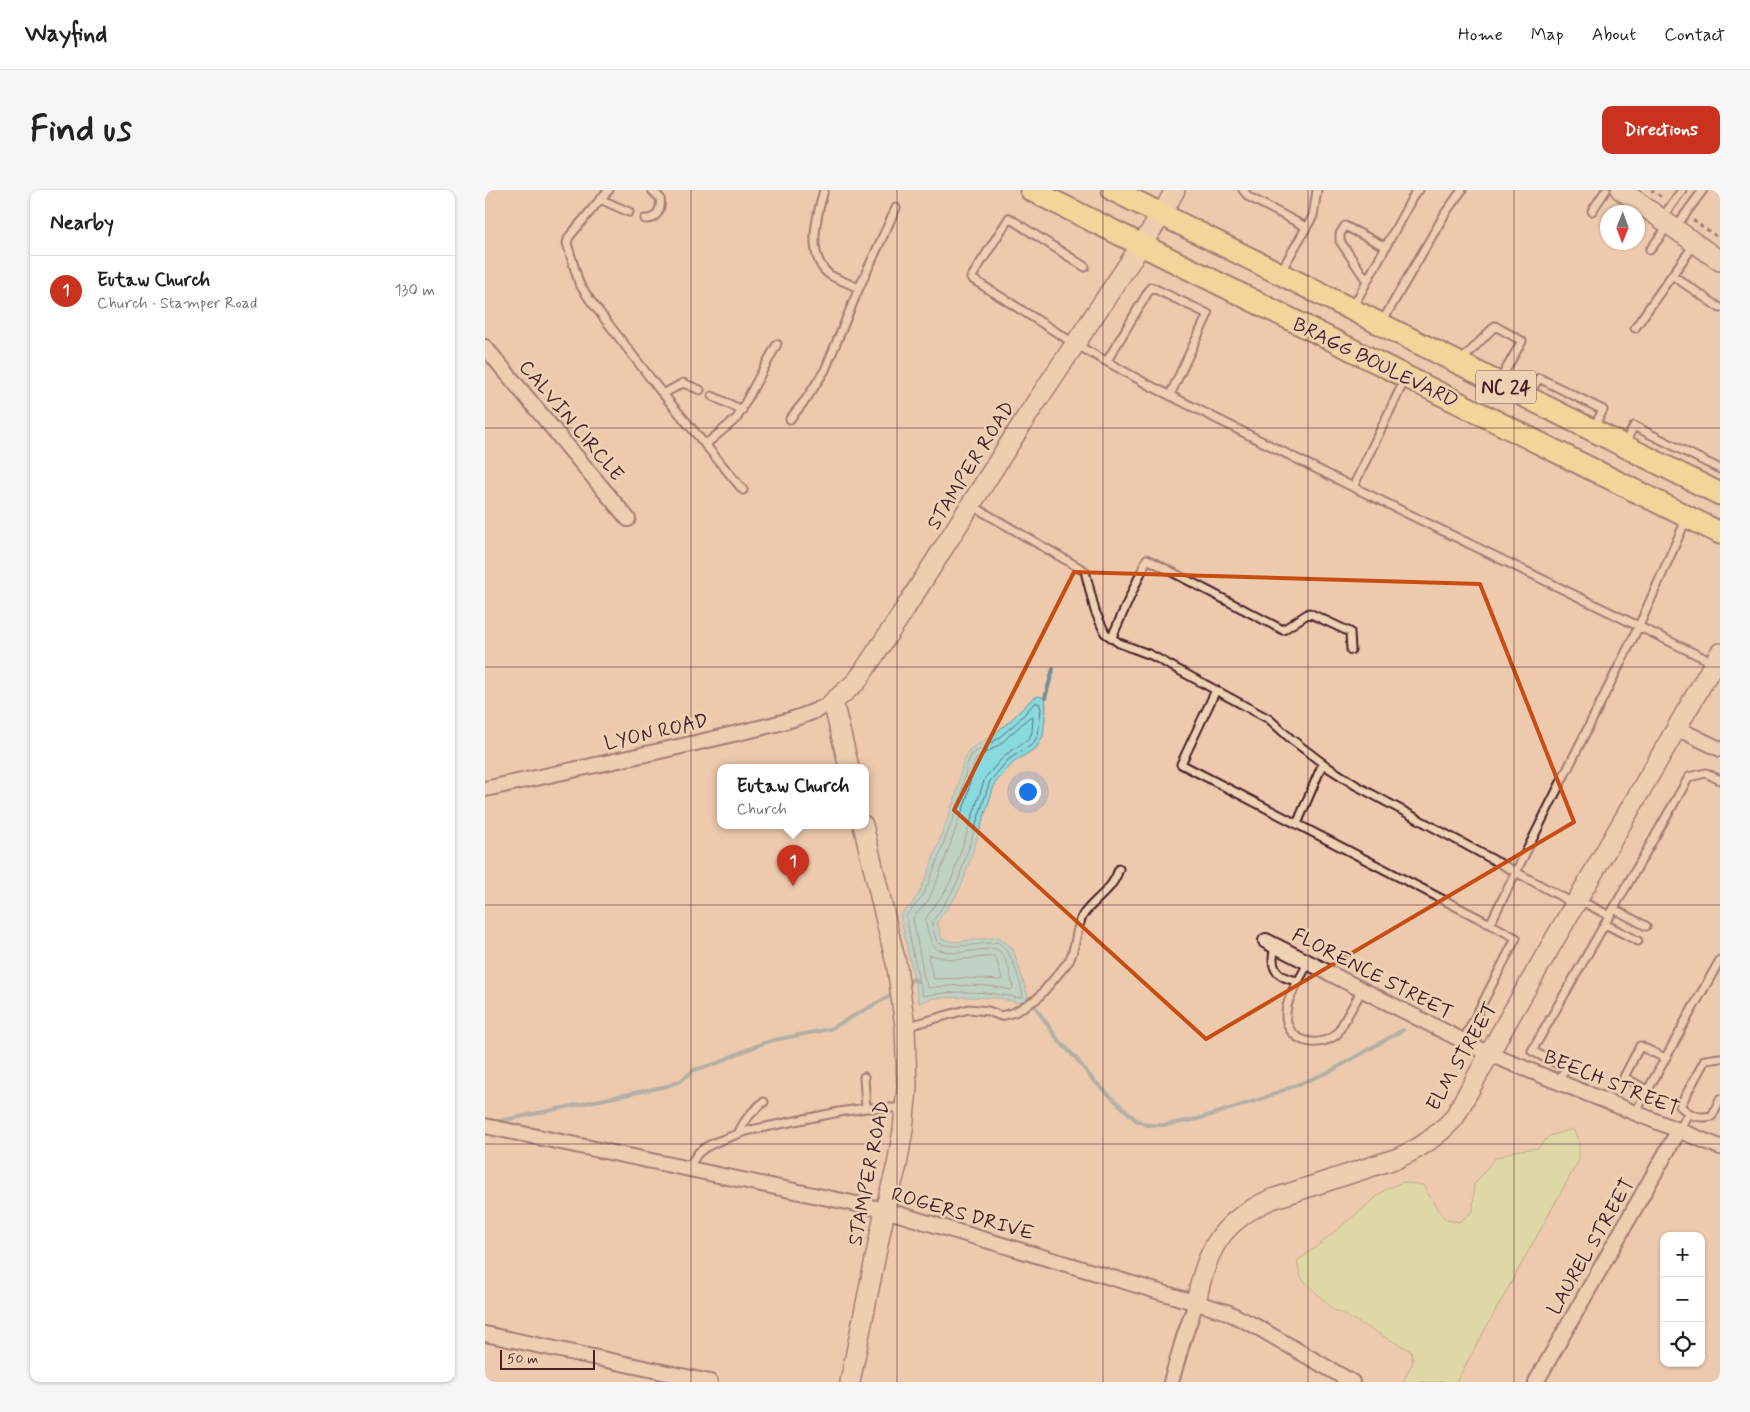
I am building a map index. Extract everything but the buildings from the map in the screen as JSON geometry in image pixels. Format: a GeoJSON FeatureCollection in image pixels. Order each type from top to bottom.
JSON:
{"type":"FeatureCollection","features":[{"type":"Feature","properties":{"kind":"main road","name":"BRAGG BOULEVARD"},"geometry":{"type":"LineString","coordinates":[[1031,190],[1720,534]]}},
{"type":"Feature","properties":{"kind":"main road","name":"BRAGG BOULEVARD"},"geometry":{"type":"LineString","coordinates":[[1120,192],[1351,310],[1720,494]]}},
{"type":"Feature","properties":{"kind":"street","name":"STAMPER ROAD"},"geometry":{"type":"LineString","coordinates":[[833,702],[857,681],[1075,344],[1162,214],[1175,190]]}},
{"type":"Feature","properties":{"kind":"street"},"geometry":{"type":"LineString","coordinates":[[1621,190],[1720,261]]}},
{"type":"Feature","properties":{"kind":"street","name":"CALVIN CIRCLE"},"geometry":{"type":"LineString","coordinates":[[485,347],[628,519]]}},
{"type":"Feature","properties":{"kind":"street","name":"ELM STREET"},"geometry":{"type":"LineString","coordinates":[[1171,1382],[1196,1303],[1205,1264],[1212,1248],[1228,1227],[1241,1215],[1272,1199],[1398,1158],[1429,1142],[1443,1131],[1454,1118],[1717,658]]}},
{"type":"Feature","properties":{"kind":"street"},"geometry":{"type":"LineString","coordinates":[[833,702],[848,764]]}},
{"type":"Feature","properties":{"kind":"street","name":"LYON ROAD"},"geometry":{"type":"LineString","coordinates":[[485,789],[671,749],[785,721],[810,714],[833,702]]}},
{"type":"Feature","properties":{"kind":"street"},"geometry":{"type":"LineString","coordinates":[[1676,728],[1720,749]]}},
{"type":"Feature","properties":{"kind":"street","name":"STAMPER ROAD"},"geometry":{"type":"LineString","coordinates":[[850,1382],[885,1210],[897,1165],[907,1087],[905,1027],[897,967],[864,829]]}},
{"type":"Feature","properties":{"kind":"street","name":"FLORENCE STREET"},"geometry":{"type":"LineString","coordinates":[[1270,943],[1489,1054]]}},
{"type":"Feature","properties":{"kind":"street","name":"BEECH STREET"},"geometry":{"type":"LineString","coordinates":[[1489,1054],[1720,1147]]}},
{"type":"Feature","properties":{"kind":"street","name":"ROGERS DRIVE"},"geometry":{"type":"LineString","coordinates":[[485,1126],[885,1210],[1227,1312],[1257,1327],[1352,1382]]}},
{"type":"Feature","properties":{"kind":"street","name":"LAUREL STREET"},"geometry":{"type":"LineString","coordinates":[[1536,1382],[1679,1130]]}},
{"type":"Feature","properties":{"kind":"street"},"geometry":{"type":"LineString","coordinates":[[485,1334],[710,1382]]}},
{"type":"Feature","properties":{"kind":"lane"},"geometry":{"type":"LineString","coordinates":[[609,190],[567,242],[579,283],[663,394],[743,490]]}},
{"type":"Feature","properties":{"kind":"lane"},"geometry":{"type":"LineString","coordinates":[[645,219],[650,219],[660,209],[660,198],[652,190]]}},
{"type":"Feature","properties":{"kind":"lane"},"geometry":{"type":"LineString","coordinates":[[824,190],[814,242],[818,259],[829,274],[859,288]]}},
{"type":"Feature","properties":{"kind":"lane"},"geometry":{"type":"LineString","coordinates":[[1243,190],[1249,197],[1306,227]]}},
{"type":"Feature","properties":{"kind":"lane"},"geometry":{"type":"LineString","coordinates":[[1280,274],[1313,216],[1317,190]]}},
{"type":"Feature","properties":{"kind":"lane"},"geometry":{"type":"LineString","coordinates":[[1351,310],[1417,190]]}},
{"type":"Feature","properties":{"kind":"lane"},"geometry":{"type":"LineString","coordinates":[[1381,324],[1446,212],[1462,190]]}},
{"type":"Feature","properties":{"kind":"lane"},"geometry":{"type":"LineString","coordinates":[[1592,211],[1606,190]]}},
{"type":"Feature","properties":{"kind":"lane"},"geometry":{"type":"LineString","coordinates":[[1668,224],[1682,190]]}},
{"type":"Feature","properties":{"kind":"lane"},"geometry":{"type":"LineString","coordinates":[[1650,250],[1668,224],[1703,190]]}},
{"type":"Feature","properties":{"kind":"lane"},"geometry":{"type":"LineString","coordinates":[[600,199],[629,212]]}},
{"type":"Feature","properties":{"kind":"lane"},"geometry":{"type":"LineString","coordinates":[[790,419],[807,398],[825,370],[859,288],[896,208]]}},
{"type":"Feature","properties":{"kind":"lane"},"geometry":{"type":"LineString","coordinates":[[1085,268],[1009,218],[971,278],[1075,344],[1147,384],[1353,487],[1639,626],[1717,658]]}},
{"type":"Feature","properties":{"kind":"lane"},"geometry":{"type":"LineString","coordinates":[[1367,281],[1340,241],[1340,234],[1345,226],[1386,247]]}},
{"type":"Feature","properties":{"kind":"lane"},"geometry":{"type":"LineString","coordinates":[[1635,328],[1695,243]]}},
{"type":"Feature","properties":{"kind":"lane"},"geometry":{"type":"LineString","coordinates":[[1672,275],[1720,308]]}},
{"type":"Feature","properties":{"kind":"lane"},"geometry":{"type":"LineString","coordinates":[[1107,361],[1151,287],[1208,314],[1170,395]]}},
{"type":"Feature","properties":{"kind":"lane"},"geometry":{"type":"LineString","coordinates":[[1458,363],[1495,326],[1521,341],[1499,383]]}},
{"type":"Feature","properties":{"kind":"lane"},"geometry":{"type":"LineString","coordinates":[[705,445],[737,418],[777,344]]}},
{"type":"Feature","properties":{"kind":"lane"},"geometry":{"type":"LineString","coordinates":[[1353,487],[1407,377]]}},
{"type":"Feature","properties":{"kind":"lane"},"geometry":{"type":"LineString","coordinates":[[663,394],[683,383],[700,390]]}},
{"type":"Feature","properties":{"kind":"lane"},"geometry":{"type":"LineString","coordinates":[[712,396],[742,410]]}},
{"type":"Feature","properties":{"kind":"lane"},"geometry":{"type":"LineString","coordinates":[[1624,445],[1634,426],[1720,469]]}},
{"type":"Feature","properties":{"kind":"lane"},"geometry":{"type":"LineString","coordinates":[[971,505],[1085,571],[1095,611],[1105,633],[1119,643],[1151,655],[1269,719],[1291,739],[1357,786],[1515,872],[1576,902],[1612,912],[1646,926]]}},
{"type":"Feature","properties":{"kind":"lane"},"geometry":{"type":"LineString","coordinates":[[1490,924],[1639,626],[1687,517]]}},
{"type":"Feature","properties":{"kind":"lane"},"geometry":{"type":"LineString","coordinates":[[1112,637],[1147,559],[1283,630],[1309,613],[1350,632],[1351,650]]}},
{"type":"Feature","properties":{"kind":"lane"},"geometry":{"type":"LineString","coordinates":[[1216,690],[1181,764],[1516,938],[1463,1042]]}},
{"type":"Feature","properties":{"kind":"lane"},"geometry":{"type":"LineString","coordinates":[[1297,824],[1323,763]]}},
{"type":"Feature","properties":{"kind":"lane"},"geometry":{"type":"LineString","coordinates":[[1558,1082],[1566,1068],[1533,1051],[1689,778],[1706,773],[1720,780]]}},
{"type":"Feature","properties":{"kind":"lane"},"geometry":{"type":"LineString","coordinates":[[905,1027],[969,1009],[988,1011],[1001,1016],[1015,1012],[1038,998],[1069,961],[1073,954],[1079,924],[1085,913],[1116,880],[1119,869]]}},
{"type":"Feature","properties":{"kind":"lane"},"geometry":{"type":"LineString","coordinates":[[1605,924],[1638,941]]}},
{"type":"Feature","properties":{"kind":"lane"},"geometry":{"type":"LineString","coordinates":[[1270,943],[1274,969],[1279,976],[1287,980],[1299,981]]}},
{"type":"Feature","properties":{"kind":"lane"},"geometry":{"type":"LineString","coordinates":[[1635,1113],[1720,960]]}},
{"type":"Feature","properties":{"kind":"lane"},"geometry":{"type":"LineString","coordinates":[[1308,963],[1289,1000],[1286,1014],[1289,1026],[1294,1034],[1302,1040],[1310,1043],[1322,1043],[1331,1039],[1337,1034],[1362,990]]}},
{"type":"Feature","properties":{"kind":"lane"},"geometry":{"type":"LineString","coordinates":[[1647,1090],[1623,1077],[1640,1046],[1665,1058]]}},
{"type":"Feature","properties":{"kind":"lane"},"geometry":{"type":"LineString","coordinates":[[1720,1058],[1705,1060],[1680,1106],[1688,1114],[1700,1118],[1712,1116],[1720,1099]]}},
{"type":"Feature","properties":{"kind":"lane"},"geometry":{"type":"LineString","coordinates":[[863,1077],[866,1108]]}},
{"type":"Feature","properties":{"kind":"lane"},"geometry":{"type":"LineString","coordinates":[[739,1134],[752,1111],[764,1102]]}},
{"type":"Feature","properties":{"kind":"lane"},"geometry":{"type":"LineString","coordinates":[[688,1168],[698,1153],[706,1147],[739,1134],[839,1112],[866,1108],[905,1108]]}},
{"type":"Feature","properties":{"kind":"lane"},"geometry":{"type":"LineString","coordinates":[[1679,1130],[1688,1114]]}},
{"type":"Feature","properties":{"kind":"highlighted area"},"geometry":{"type":"Polygon","coordinates":[[[1074,572],[1480,584],[1574,822],[1206,1039],[954,810],[1074,572]]]}},
{"type":"Feature","properties":{"kind":"green space"},"geometry":{"type":"Polygon","coordinates":[[[1573,1129],[1579,1141],[1579,1160],[1456,1382],[1404,1382],[1413,1362],[1411,1351],[1333,1309],[1301,1278],[1297,1261],[1385,1190],[1402,1182],[1423,1185],[1446,1220],[1459,1222],[1473,1211],[1474,1185],[1494,1159],[1514,1151],[1538,1148],[1549,1136],[1573,1129]]]}},
{"type":"Feature","properties":{"kind":"water"},"geometry":{"type":"Polygon","coordinates":[[[1038,696],[1045,698],[1046,708],[1043,736],[1037,747],[1013,763],[995,783],[963,882],[956,896],[937,922],[942,939],[955,942],[999,937],[1013,949],[1029,999],[1019,1003],[999,998],[933,998],[919,1003],[900,914],[909,907],[918,895],[926,878],[956,795],[963,762],[969,750],[992,736],[1032,699],[1038,696]]]}},
{"type":"Feature","properties":{"kind":"waterway"},"geometry":{"type":"LineString","coordinates":[[1045,698],[1053,669]]}},
{"type":"Feature","properties":{"kind":"waterway"},"geometry":{"type":"LineString","coordinates":[[905,986],[913,979],[917,981]]}},
{"type":"Feature","properties":{"kind":"waterway"},"geometry":{"type":"LineString","coordinates":[[495,1122],[667,1086],[680,1081],[694,1070],[718,1063],[761,1044],[830,1029],[895,993]]}},
{"type":"Feature","properties":{"kind":"waterway"},"geometry":{"type":"LineString","coordinates":[[1031,1001],[1059,1041],[1075,1057],[1093,1080],[1136,1120],[1147,1125],[1165,1125],[1198,1119],[1261,1099],[1329,1072],[1403,1030]]}},
{"type":"Feature","properties":{"kind":"place","name":"Eutaw Church"},"geometry":{"type":"Point","coordinates":[793,886]}}]}
